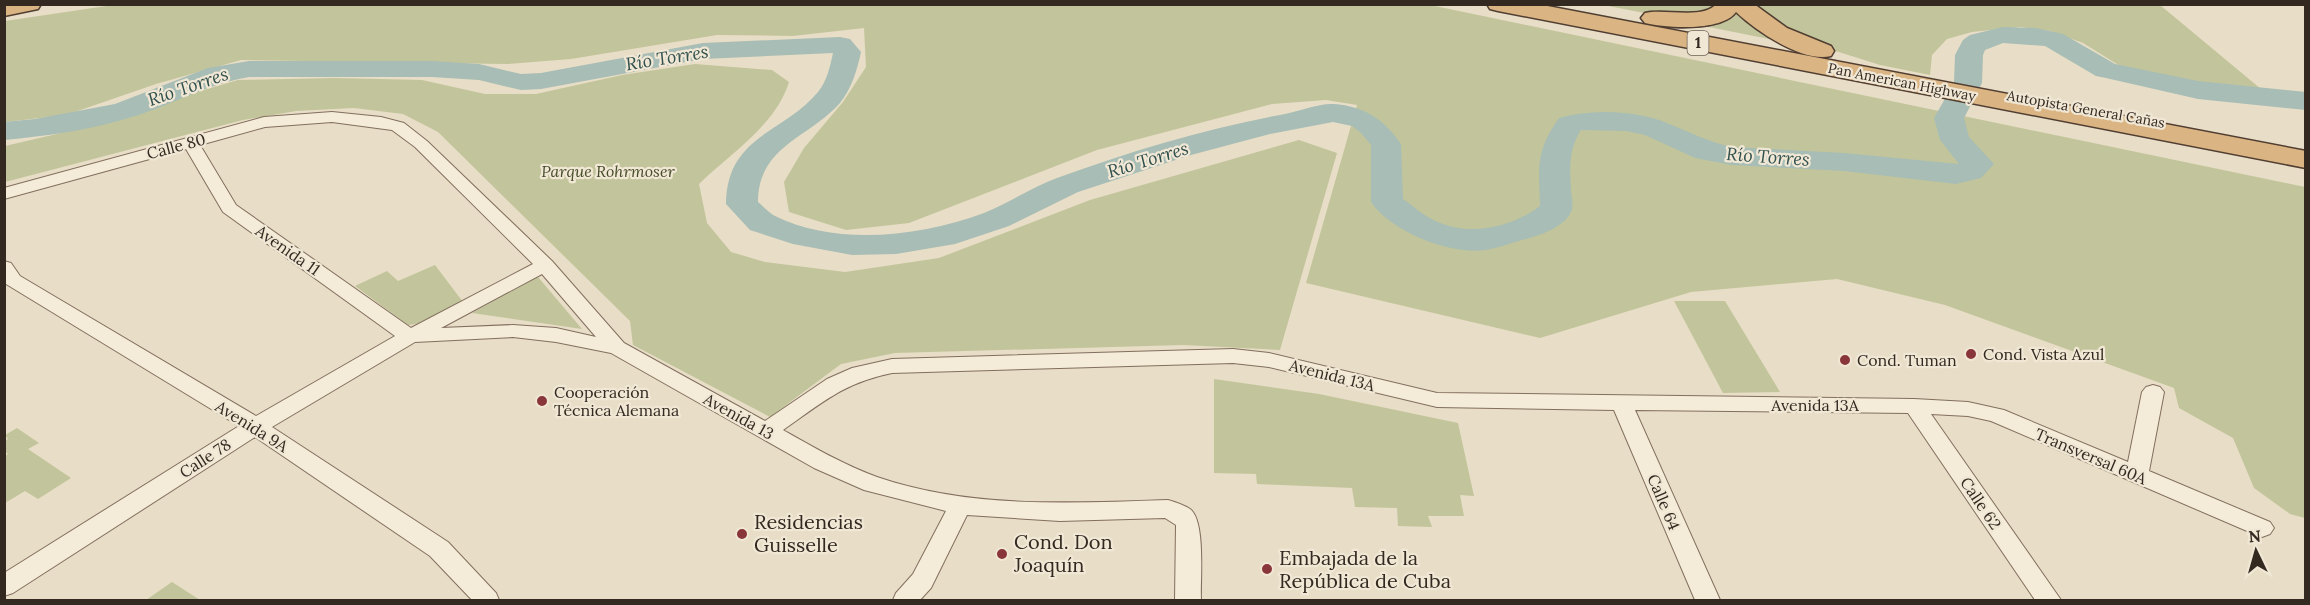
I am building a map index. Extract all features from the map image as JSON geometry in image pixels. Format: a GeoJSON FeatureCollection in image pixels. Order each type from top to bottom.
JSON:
{"type":"FeatureCollection","features":[{"type":"Feature","properties":{"kind":"highway"},"geometry":{"type":"LineString","coordinates":[[4,9],[30,4]]}},
{"type":"Feature","properties":{"kind":"highway","name":"Pan American Highway"},"geometry":{"type":"LineString","coordinates":[[1498,4],[1895,75],[2306,160]]}},
{"type":"Feature","properties":{"kind":"highway","name":"1"},"geometry":{"type":"LineString","coordinates":[[1549,4],[1895,75]]}},
{"type":"Feature","properties":{"kind":"highway"},"geometry":{"type":"LineString","coordinates":[[1575,9],[1695,20],[1717,16],[1724,12],[1728,4]]}},
{"type":"Feature","properties":{"kind":"highway"},"geometry":{"type":"LineString","coordinates":[[1740,4],[1763,25],[1778,34],[1895,75]]}},
{"type":"Feature","properties":{"kind":"highway","name":"Autopista General Cañas"},"geometry":{"type":"LineString","coordinates":[[1997,97],[2306,148]]}},
{"type":"Feature","properties":{"kind":"street","name":"Calle 80"},"geometry":{"type":"LineString","coordinates":[[4,194],[264,122],[312,117],[351,118]]}},
{"type":"Feature","properties":{"kind":"street","name":"Avenida 13"},"geometry":{"type":"LineString","coordinates":[[351,118],[399,126],[421,144],[545,265],[617,348],[822,462],[872,484],[960,506],[1060,512],[1168,509],[1183,516],[1188,525],[1188,600]]}},
{"type":"Feature","properties":{"kind":"street","name":"Avenida 11"},"geometry":{"type":"LineString","coordinates":[[190,142],[229,208],[409,336]]}},
{"type":"Feature","properties":{"kind":"street","name":"Calle 78"},"geometry":{"type":"LineString","coordinates":[[4,586],[255,426],[409,336],[545,265]]}},
{"type":"Feature","properties":{"kind":"street","name":"Avenida 9A"},"geometry":{"type":"LineString","coordinates":[[4,267],[13,280],[255,426],[440,549],[487,600]]}},
{"type":"Feature","properties":{"kind":"street","name":"Calle 78"},"geometry":{"type":"LineString","coordinates":[[409,336],[513,331],[556,335],[617,348]]}},
{"type":"Feature","properties":{"kind":"street","name":"Avenida 13A"},"geometry":{"type":"LineString","coordinates":[[766,431],[834,384],[859,373],[904,366],[1250,357],[1437,400],[1914,406]]}},
{"type":"Feature","properties":{"kind":"street"},"geometry":{"type":"LineString","coordinates":[[2137,476],[2152,392]]}},
{"type":"Feature","properties":{"kind":"street","name":"Calle 64"},"geometry":{"type":"LineString","coordinates":[[1622,404],[1707,600]]}},
{"type":"Feature","properties":{"kind":"street","name":"Transversal 60A"},"geometry":{"type":"LineString","coordinates":[[1914,406],[1968,409],[1996,415],[2262,528]]}},
{"type":"Feature","properties":{"kind":"street","name":"Calle 62"},"geometry":{"type":"LineString","coordinates":[[1914,406],[2048,600]]}},
{"type":"Feature","properties":{"kind":"street"},"geometry":{"type":"LineString","coordinates":[[905,600],[922,581],[960,506]]}},
{"type":"Feature","properties":{"kind":"green space"},"geometry":{"type":"Polygon","coordinates":[[[120,4],[1430,5],[2305,187],[2305,518],[2290,514],[2254,488],[2233,438],[2179,408],[2174,388],[1945,305],[1837,279],[1691,292],[1540,338],[1306,283],[1357,105],[1326,100],[1272,104],[1097,150],[909,223],[846,230],[789,212],[784,182],[804,148],[843,102],[866,67],[864,28],[793,36],[717,35],[571,59],[508,64],[241,60],[156,84],[66,115],[5,122],[5,21],[120,4]]]}},
{"type":"Feature","properties":{"kind":"green space"},"geometry":{"type":"Polygon","coordinates":[[[1603,5],[1721,5],[1717,11],[1660,16],[1603,5]]]}},
{"type":"Feature","properties":{"kind":"green space"},"geometry":{"type":"Polygon","coordinates":[[[1732,5],[1794,44],[1694,24],[1732,5]]]}},
{"type":"Feature","properties":{"kind":"green space"},"geometry":{"type":"Polygon","coordinates":[[[1751,5],[2160,5],[2267,94],[2224,88],[2120,66],[2083,43],[2050,31],[2020,27],[1972,32],[1947,39],[1932,55],[1930,75],[1880,65],[1804,41],[1751,5]]]}},
{"type":"Feature","properties":{"kind":"green space","name":"Parque Rohrmoser"},"geometry":{"type":"Polygon","coordinates":[[[695,64],[772,70],[789,82],[774,112],[763,125],[699,184],[707,223],[731,252],[765,262],[845,272],[939,258],[1090,200],[1299,140],[1337,153],[1280,350],[1183,345],[895,353],[841,364],[770,417],[633,345],[630,321],[438,132],[403,114],[354,108],[296,111],[243,120],[5,182],[5,146],[104,123],[238,80],[334,78],[422,80],[485,94],[536,94],[622,75],[695,64]]]}},
{"type":"Feature","properties":{"kind":"green space"},"geometry":{"type":"Polygon","coordinates":[[[435,265],[463,302],[416,324],[408,325],[355,286],[387,271],[398,281],[435,265]]]}},
{"type":"Feature","properties":{"kind":"green space"},"geometry":{"type":"Polygon","coordinates":[[[538,277],[582,329],[472,313],[538,277]]]}},
{"type":"Feature","properties":{"kind":"green space"},"geometry":{"type":"Polygon","coordinates":[[[1674,301],[1725,301],[1780,392],[1723,393],[1674,301]]]}},
{"type":"Feature","properties":{"kind":"green space"},"geometry":{"type":"Polygon","coordinates":[[[1214,379],[1319,394],[1458,423],[1474,496],[1460,495],[1464,516],[1428,516],[1432,527],[1398,526],[1397,508],[1355,507],[1352,488],[1257,484],[1256,474],[1214,473],[1214,379]]]}},
{"type":"Feature","properties":{"kind":"green space"},"geometry":{"type":"Polygon","coordinates":[[[17,428],[39,443],[28,449],[71,478],[38,499],[25,491],[5,503],[5,456],[8,454],[5,451],[5,441],[8,439],[5,435],[17,428]]]}},
{"type":"Feature","properties":{"kind":"green space"},"geometry":{"type":"Polygon","coordinates":[[[172,582],[200,600],[146,600],[172,582]]]}},
{"type":"Feature","properties":{"kind":"waterway","name":"Río Torres"},"geometry":{"type":"LineString","coordinates":[[4,131],[35,128],[122,111],[218,74],[249,69],[432,69],[479,72],[521,82],[541,81],[703,51],[840,45],[847,52],[841,77],[831,95],[817,109],[770,143],[756,157],[745,176],[742,204],[762,223],[805,237],[852,245],[896,244],[943,237],[997,219],[1067,185],[1180,149],[1267,126],[1333,113],[1362,120],[1372,127],[1386,144],[1387,202],[1419,226],[1450,237],[1484,240],[1535,226],[1556,209],[1554,159],[1557,145],[1569,124],[1580,121],[1626,122],[1654,128],[1706,151],[1732,156],[1844,162],[1956,175],[1970,171],[1978,164],[1955,140],[1949,118],[1968,83],[1969,55],[1973,46],[1979,41],[2003,35],[2036,36],[2054,40],[2106,70],[2198,90],[2306,101]]}},
{"type":"Feature","properties":{"kind":"place","name":"Cond. Vista Azul"},"geometry":{"type":"Point","coordinates":[1971,354]}},
{"type":"Feature","properties":{"kind":"place","name":"Cond. Tuman"},"geometry":{"type":"Point","coordinates":[1845,360]}},
{"type":"Feature","properties":{"kind":"place","name":"Cooperación Técnica Alemana"},"geometry":{"type":"Point","coordinates":[542,401]}},
{"type":"Feature","properties":{"kind":"place","name":"Residencias Guisselle"},"geometry":{"type":"Point","coordinates":[742,534]}},
{"type":"Feature","properties":{"kind":"place","name":"Cond. Don Joaquín"},"geometry":{"type":"Point","coordinates":[1002,554]}},
{"type":"Feature","properties":{"kind":"place","name":"Embajada de la República de Cuba"},"geometry":{"type":"Point","coordinates":[1267,569]}}]}
